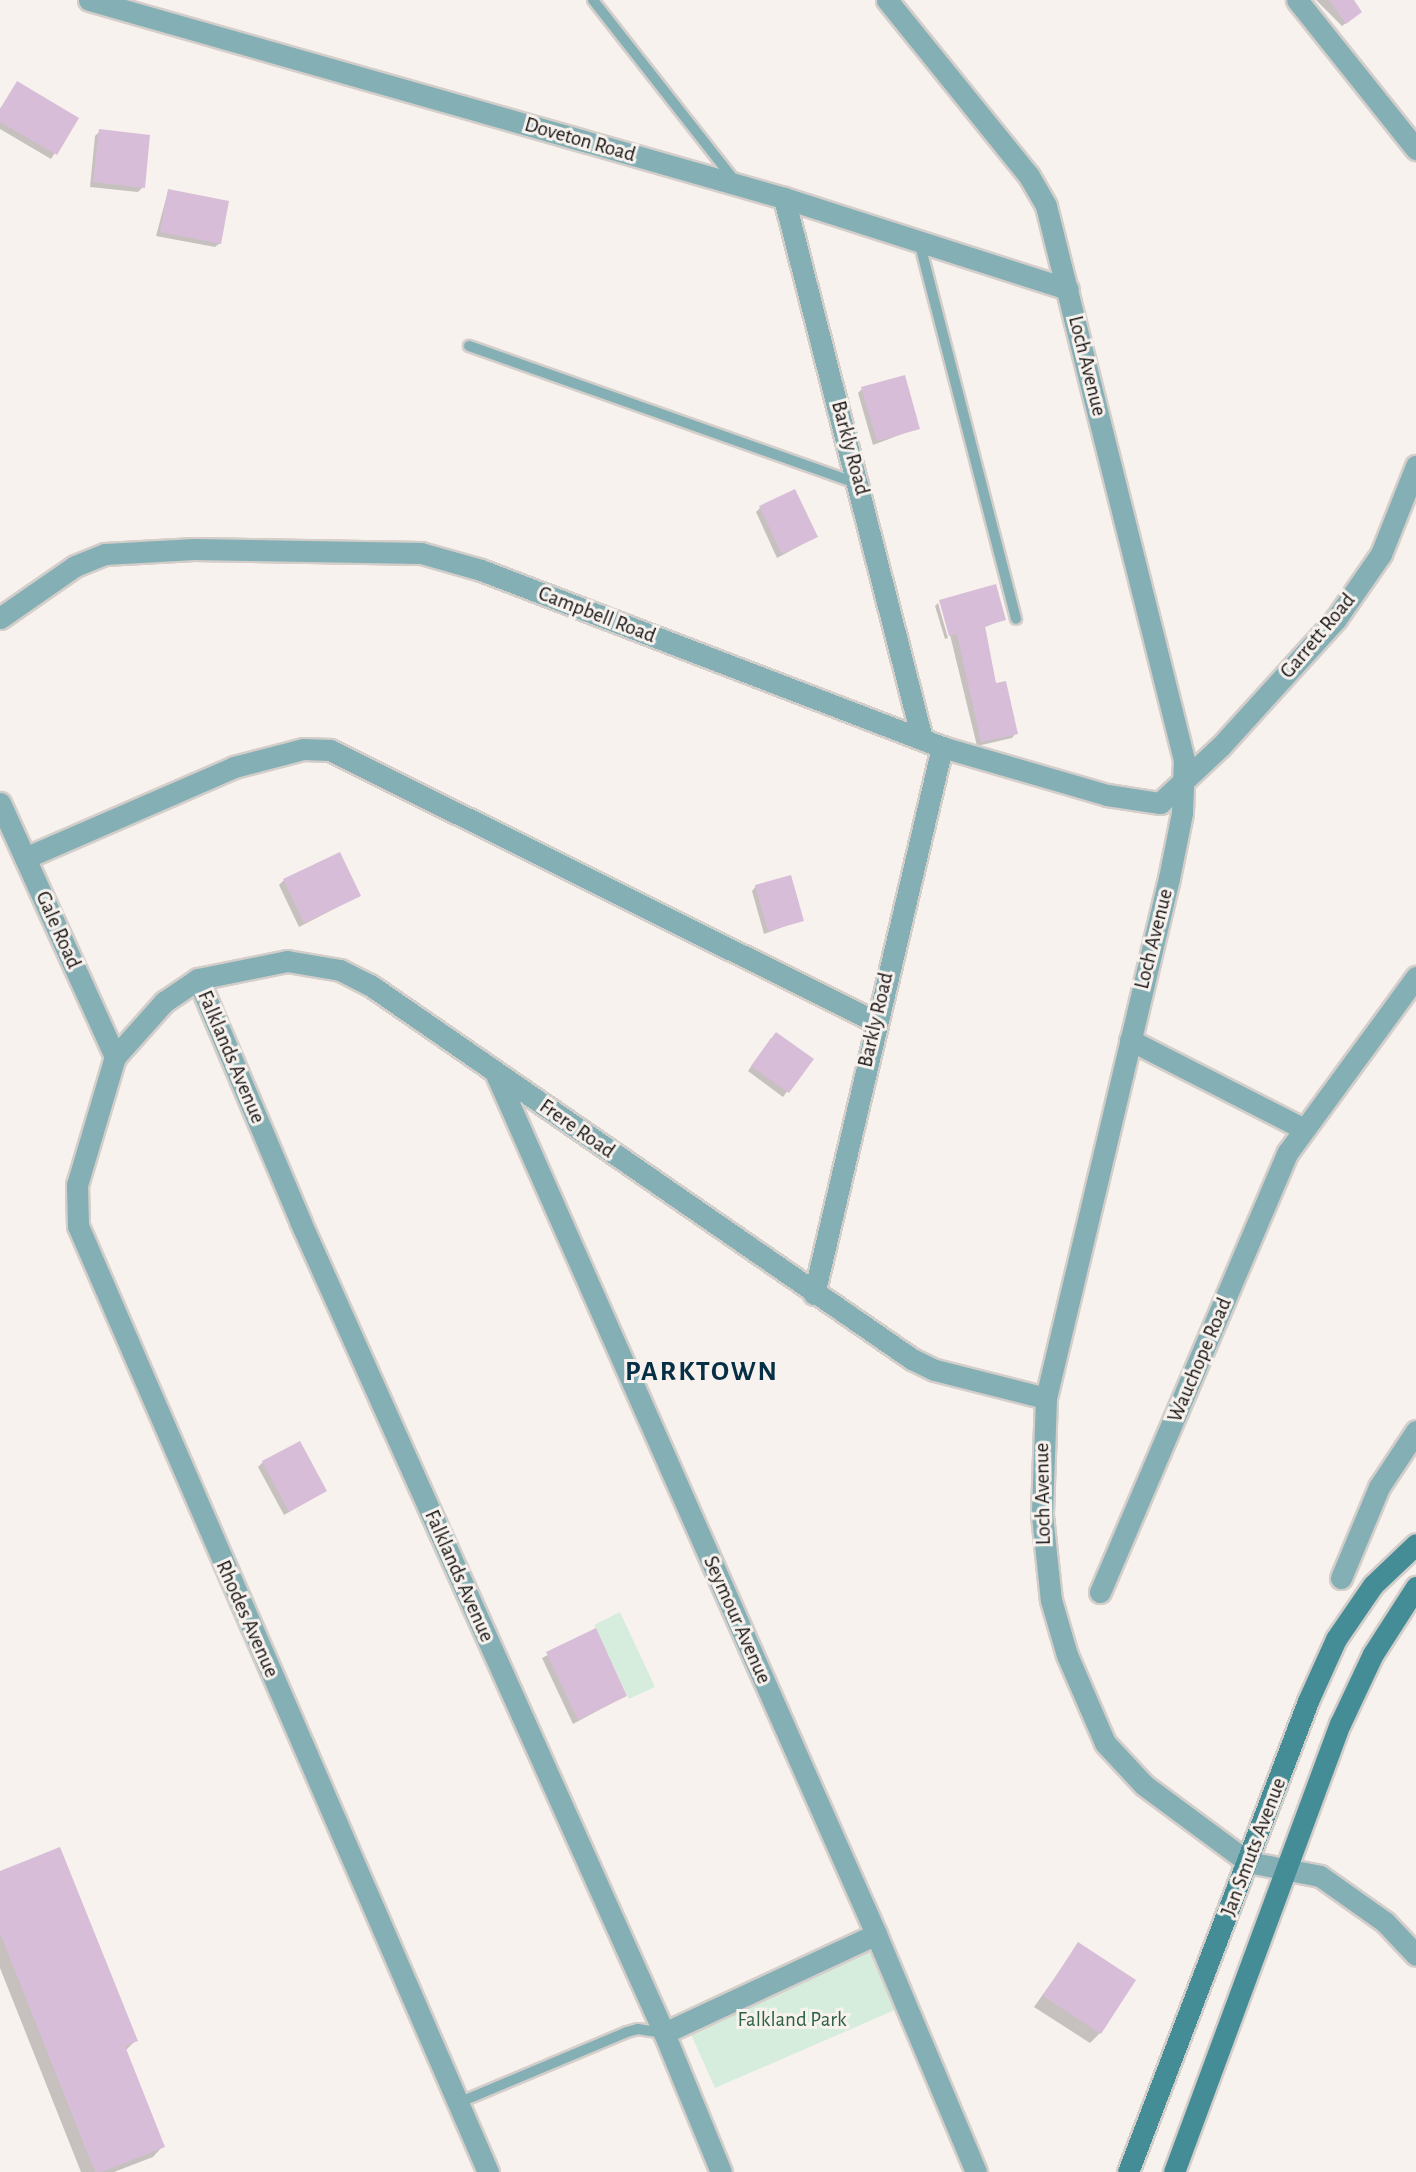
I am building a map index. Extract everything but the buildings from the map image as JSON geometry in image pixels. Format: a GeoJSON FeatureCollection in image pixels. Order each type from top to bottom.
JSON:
{"type":"FeatureCollection","features":[{"type":"Feature","properties":{"kind":"main road","name":"Jan Smuts Avenue"},"geometry":{"type":"LineString","coordinates":[[1128,2172],[1336,1639],[1373,1585],[1416,1544]]}},
{"type":"Feature","properties":{"kind":"main road","name":"Jan Smuts Avenue"},"geometry":{"type":"LineString","coordinates":[[1174,2172],[1289,1867],[1339,1724],[1373,1654],[1416,1587]]}},
{"type":"Feature","properties":{"kind":"street","name":"Doveton Road"},"geometry":{"type":"LineString","coordinates":[[89,0],[784,198],[1068,289]]}},
{"type":"Feature","properties":{"kind":"street","name":"Loch Avenue"},"geometry":{"type":"LineString","coordinates":[[887,0],[1038,191],[1068,289],[1172,708],[1184,782],[1169,878],[1046,1398],[1042,1516],[1046,1573],[1067,1655],[1087,1703],[1118,1760],[1144,1786],[1248,1862]]}},
{"type":"Feature","properties":{"kind":"street"},"geometry":{"type":"LineString","coordinates":[[1297,0],[1416,149]]}},
{"type":"Feature","properties":{"kind":"street","name":"Barkly Road"},"geometry":{"type":"LineString","coordinates":[[784,198],[932,743],[876,1022],[814,1294]]}},
{"type":"Feature","properties":{"kind":"street","name":"Garrett Road"},"geometry":{"type":"LineString","coordinates":[[1184,782],[1336,619],[1381,554],[1416,466]]}},
{"type":"Feature","properties":{"kind":"street","name":"Campbell Road"},"geometry":{"type":"LineString","coordinates":[[0,618],[75,566],[105,554],[194,549],[421,553],[481,570],[932,743],[1107,795],[1151,804],[1160,803],[1184,782]]}},
{"type":"Feature","properties":{"kind":"street"},"geometry":{"type":"LineString","coordinates":[[25,858],[234,767],[303,749],[330,750],[876,1022]]}},
{"type":"Feature","properties":{"kind":"street","name":"Gale Road"},"geometry":{"type":"LineString","coordinates":[[0,803],[115,1057]]}},
{"type":"Feature","properties":{"kind":"street","name":"Frere Road"},"geometry":{"type":"LineString","coordinates":[[115,1057],[164,1002],[198,978],[287,961],[340,970],[370,985],[814,1294],[935,1370],[1046,1398]]}},
{"type":"Feature","properties":{"kind":"street","name":"Wauchope Road"},"geometry":{"type":"LineString","coordinates":[[1100,1592],[1302,1128],[1416,977]]}},
{"type":"Feature","properties":{"kind":"street","name":"Falklands Avenue"},"geometry":{"type":"LineString","coordinates":[[198,978],[300,1221],[664,2033],[722,2172]]}},
{"type":"Feature","properties":{"kind":"street"},"geometry":{"type":"LineString","coordinates":[[1130,1040],[1302,1128]]}},
{"type":"Feature","properties":{"kind":"street","name":"Rhodes Avenue"},"geometry":{"type":"LineString","coordinates":[[115,1057],[77,1185],[78,1226],[488,2172]]}},
{"type":"Feature","properties":{"kind":"street","name":"Seymour Avenue"},"geometry":{"type":"LineString","coordinates":[[494,1070],[876,1934],[975,2172]]}},
{"type":"Feature","properties":{"kind":"street"},"geometry":{"type":"LineString","coordinates":[[1341,1578],[1379,1487],[1416,1431]]}},
{"type":"Feature","properties":{"kind":"street"},"geometry":{"type":"LineString","coordinates":[[1248,1862],[1289,1867],[1321,1876],[1353,1897],[1416,1955]]}},
{"type":"Feature","properties":{"kind":"street"},"geometry":{"type":"LineString","coordinates":[[664,2033],[876,1934]]}},
{"type":"Feature","properties":{"kind":"lane"},"geometry":{"type":"LineString","coordinates":[[593,0],[739,186]]}},
{"type":"Feature","properties":{"kind":"lane"},"geometry":{"type":"LineString","coordinates":[[919,242],[1016,619]]}},
{"type":"Feature","properties":{"kind":"lane"},"geometry":{"type":"LineString","coordinates":[[469,346],[860,485]]}},
{"type":"Feature","properties":{"kind":"lane"},"geometry":{"type":"LineString","coordinates":[[458,2103],[627,2032],[638,2029],[664,2033]]}},
{"type":"Feature","properties":{"kind":"green space"},"geometry":{"type":"Polygon","coordinates":[[[620,1612],[655,1687],[629,1699],[594,1625],[620,1612]]]}},
{"type":"Feature","properties":{"kind":"green space","name":"Falkland Park"},"geometry":{"type":"Polygon","coordinates":[[[869,1951],[895,2010],[715,2088],[689,2030],[869,1951]]]}},
{"type":"Feature","properties":{"kind":"district","name":"PARKTOWN"},"geometry":{"type":"Point","coordinates":[702,1372]}}]}
